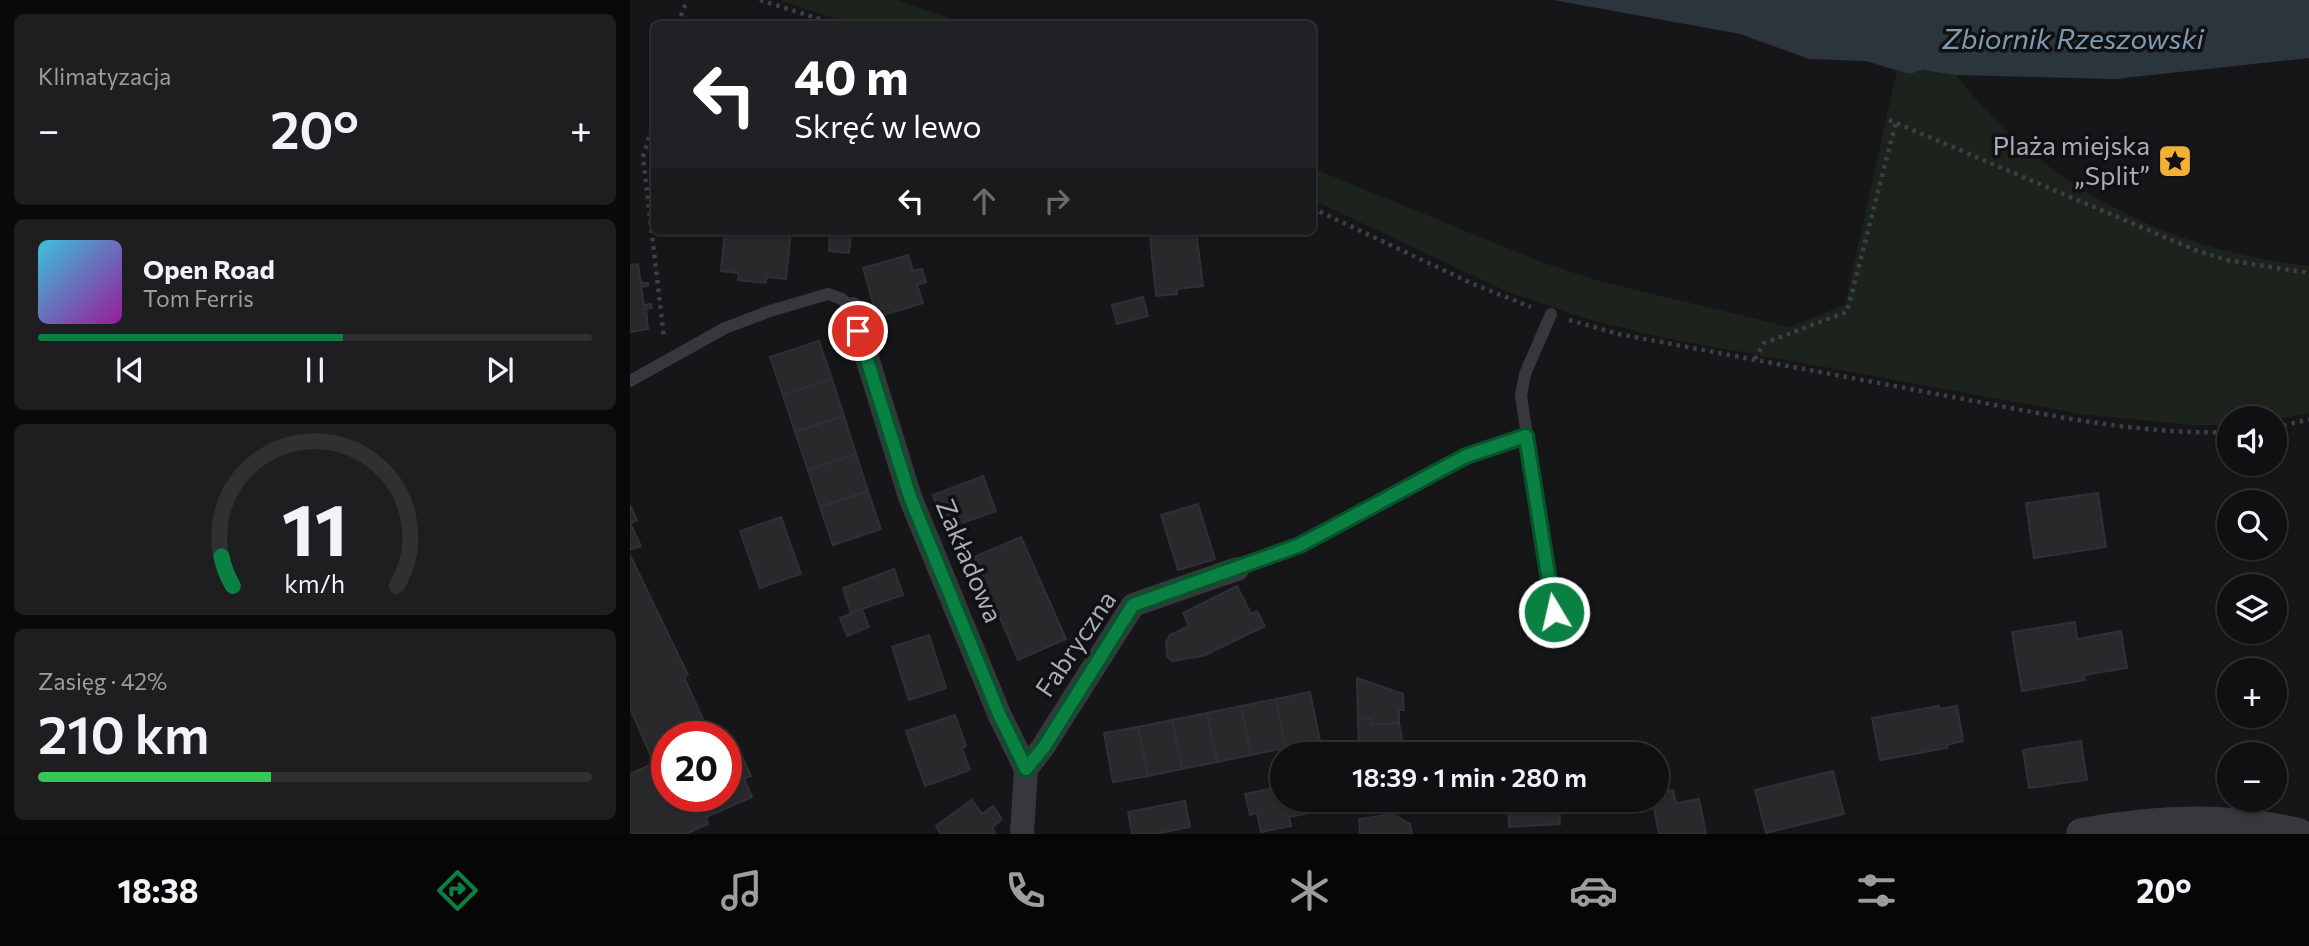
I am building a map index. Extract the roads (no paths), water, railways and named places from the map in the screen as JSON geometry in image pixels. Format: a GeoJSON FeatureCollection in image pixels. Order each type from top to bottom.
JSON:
{"type":"FeatureCollection","features":[{"type":"Feature","properties":{"kind":"street","name":"Zakładowa"},"geometry":{"type":"LineString","coordinates":[[852,309],[910,497],[1000,716],[1026,769],[1022,834]]}},
{"type":"Feature","properties":{"kind":"street","name":"Fabryczna"},"geometry":{"type":"LineString","coordinates":[[1026,769],[1044,747],[1133,605],[1237,569]]}},
{"type":"Feature","properties":{"kind":"street"},"geometry":{"type":"LineString","coordinates":[[2082,834],[2174,822],[2224,822],[2298,834]]}},
{"type":"Feature","properties":{"kind":"lane"},"geometry":{"type":"LineString","coordinates":[[630,381],[725,328],[828,294],[842,299],[852,309]]}},
{"type":"Feature","properties":{"kind":"lane"},"geometry":{"type":"LineString","coordinates":[[1551,314],[1525,374],[1521,396],[1554,612]]}},
{"type":"Feature","properties":{"kind":"lane"},"geometry":{"type":"LineString","coordinates":[[1237,569],[1323,535],[1466,456],[1526,436]]}},
{"type":"Feature","properties":{"kind":"water","name":"Zbiornik Rzeszowski"},"geometry":{"type":"Polygon","coordinates":[[[1553,0],[2309,0],[2309,58],[2115,79],[1956,75],[1923,70],[1909,74],[1866,61],[1809,59],[1740,34],[1553,0]]]}},
{"type":"Feature","properties":{"kind":"place","name":"Plaża miejska „Split”"},"geometry":{"type":"Point","coordinates":[2175,161]}}]}
